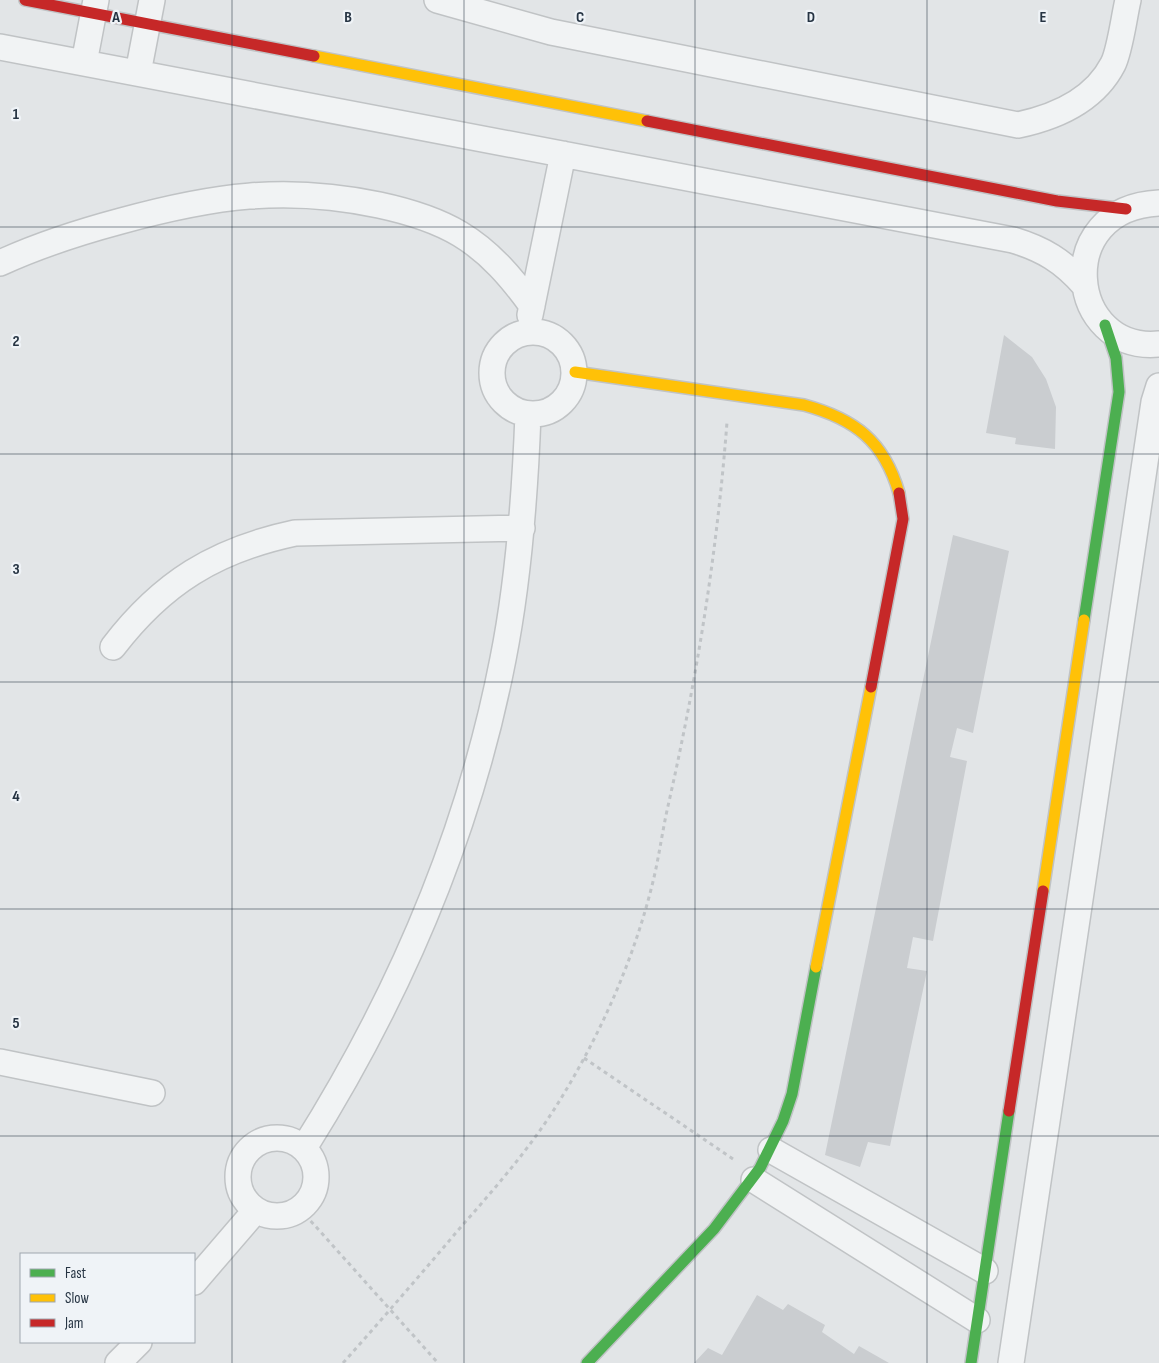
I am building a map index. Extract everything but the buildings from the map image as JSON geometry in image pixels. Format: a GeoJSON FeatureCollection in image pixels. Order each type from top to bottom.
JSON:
{"type":"FeatureCollection","features":[{"type":"Feature","properties":{"kind":"street"},"geometry":{"type":"LineString","coordinates":[[25,0],[150,12],[1022,195],[1091,206],[1126,209]]}},
{"type":"Feature","properties":{"kind":"street"},"geometry":{"type":"LineString","coordinates":[[437,0],[551,32],[1018,124],[1047,119],[1073,106],[1096,87],[1114,64],[1128,0]]}},
{"type":"Feature","properties":{"kind":"street"},"geometry":{"type":"LineString","coordinates":[[84,63],[95,7]]}},
{"type":"Feature","properties":{"kind":"street"},"geometry":{"type":"LineString","coordinates":[[138,73],[150,12]]}},
{"type":"Feature","properties":{"kind":"street"},"geometry":{"type":"LineString","coordinates":[[0,47],[1012,240],[1034,246],[1053,256],[1084,285]]}},
{"type":"Feature","properties":{"kind":"street"},"geometry":{"type":"LineString","coordinates":[[526,332],[563,154]]}},
{"type":"Feature","properties":{"kind":"street"},"geometry":{"type":"LineString","coordinates":[[2,261],[82,231],[179,205],[223,197],[267,194],[312,195],[378,205],[436,221],[461,235],[485,252],[518,286],[532,306]]}},
{"type":"Feature","properties":{"kind":"street"},"geometry":{"type":"LineString","coordinates":[[971,1363],[1119,392],[1120,369],[1114,347],[1105,325],[1088,300],[1084,285],[1086,254],[1092,240],[1112,216],[1142,204],[1159,203]]}},
{"type":"Feature","properties":{"kind":"street"},"geometry":{"type":"LineString","coordinates":[[1105,325],[1120,336],[1137,343],[1159,344]]}},
{"type":"Feature","properties":{"kind":"street"},"geometry":{"type":"LineString","coordinates":[[526,332],[544,333],[560,341],[568,350],[575,372],[573,384],[561,404],[551,410],[528,414],[508,406],[495,390],[492,379],[494,358],[500,349],[507,341],[526,332]]}},
{"type":"Feature","properties":{"kind":"street"},"geometry":{"type":"LineString","coordinates":[[575,372],[821,409],[852,423],[878,447],[889,463],[901,500],[903,519],[792,1094],[771,1150],[756,1178],[726,1216],[587,1363]]}},
{"type":"Feature","properties":{"kind":"street"},"geometry":{"type":"LineString","coordinates":[[1011,1363],[1155,425],[1159,386]]}},
{"type":"Feature","properties":{"kind":"street"},"geometry":{"type":"LineString","coordinates":[[304,1148],[339,1091],[401,974],[428,913],[451,851],[471,788],[501,668],[522,528],[528,414]]}},
{"type":"Feature","properties":{"kind":"street"},"geometry":{"type":"LineString","coordinates":[[113,647],[147,606],[189,573],[222,555],[267,539],[295,533],[522,528]]}},
{"type":"Feature","properties":{"kind":"street"},"geometry":{"type":"LineString","coordinates":[[0,1062],[152,1093]]}},
{"type":"Feature","properties":{"kind":"street"},"geometry":{"type":"LineString","coordinates":[[277,1138],[294,1141],[304,1148],[311,1157],[317,1179],[314,1190],[300,1209],[278,1216],[267,1215],[256,1210],[247,1202],[241,1192],[238,1181],[239,1169],[250,1149],[260,1142],[277,1138]]}},
{"type":"Feature","properties":{"kind":"street"},"geometry":{"type":"LineString","coordinates":[[771,1150],[985,1271]]}},
{"type":"Feature","properties":{"kind":"street"},"geometry":{"type":"LineString","coordinates":[[756,1178],[977,1320]]}},
{"type":"Feature","properties":{"kind":"street"},"geometry":{"type":"LineString","coordinates":[[195,1281],[256,1210]]}},
{"type":"Feature","properties":{"kind":"street"},"geometry":{"type":"LineString","coordinates":[[118,1363],[137,1343]]}},
{"type":"Feature","properties":{"kind":"path"},"geometry":{"type":"LineString","coordinates":[[343,1363],[531,1143],[559,1101],[584,1058],[613,999],[636,938],[654,874],[688,718],[715,548],[729,394]]}},
{"type":"Feature","properties":{"kind":"path"},"geometry":{"type":"LineString","coordinates":[[584,1058],[756,1178]]}},
{"type":"Feature","properties":{"kind":"path"},"geometry":{"type":"LineString","coordinates":[[300,1209],[438,1363]]}},
{"type":"Feature","properties":{"kind":"traffic: fast"},"geometry":{"type":"LineString","coordinates":[[1084,620],[1119,392],[1116,358],[1105,325]]}},
{"type":"Feature","properties":{"kind":"traffic: fast"},"geometry":{"type":"LineString","coordinates":[[587,1363],[714,1229],[760,1168],[783,1121],[792,1094],[816,967]]}},
{"type":"Feature","properties":{"kind":"traffic: fast"},"geometry":{"type":"LineString","coordinates":[[971,1363],[1009,1111]]}},
{"type":"Feature","properties":{"kind":"traffic: slow"},"geometry":{"type":"LineString","coordinates":[[314,56],[647,121]]}},
{"type":"Feature","properties":{"kind":"traffic: slow"},"geometry":{"type":"LineString","coordinates":[[575,372],[804,405],[822,411],[853,425],[876,446],[893,475],[899,493]]}},
{"type":"Feature","properties":{"kind":"traffic: slow"},"geometry":{"type":"LineString","coordinates":[[1043,891],[1084,620]]}},
{"type":"Feature","properties":{"kind":"traffic: slow"},"geometry":{"type":"LineString","coordinates":[[816,967],[871,687]]}},
{"type":"Feature","properties":{"kind":"traffic: jam"},"geometry":{"type":"LineString","coordinates":[[25,0],[314,56]]}},
{"type":"Feature","properties":{"kind":"traffic: jam"},"geometry":{"type":"LineString","coordinates":[[647,121],[1057,201],[1126,209]]}},
{"type":"Feature","properties":{"kind":"traffic: jam"},"geometry":{"type":"LineString","coordinates":[[871,687],[903,519],[899,493]]}},
{"type":"Feature","properties":{"kind":"traffic: jam"},"geometry":{"type":"LineString","coordinates":[[1009,1111],[1043,891]]}}]}
